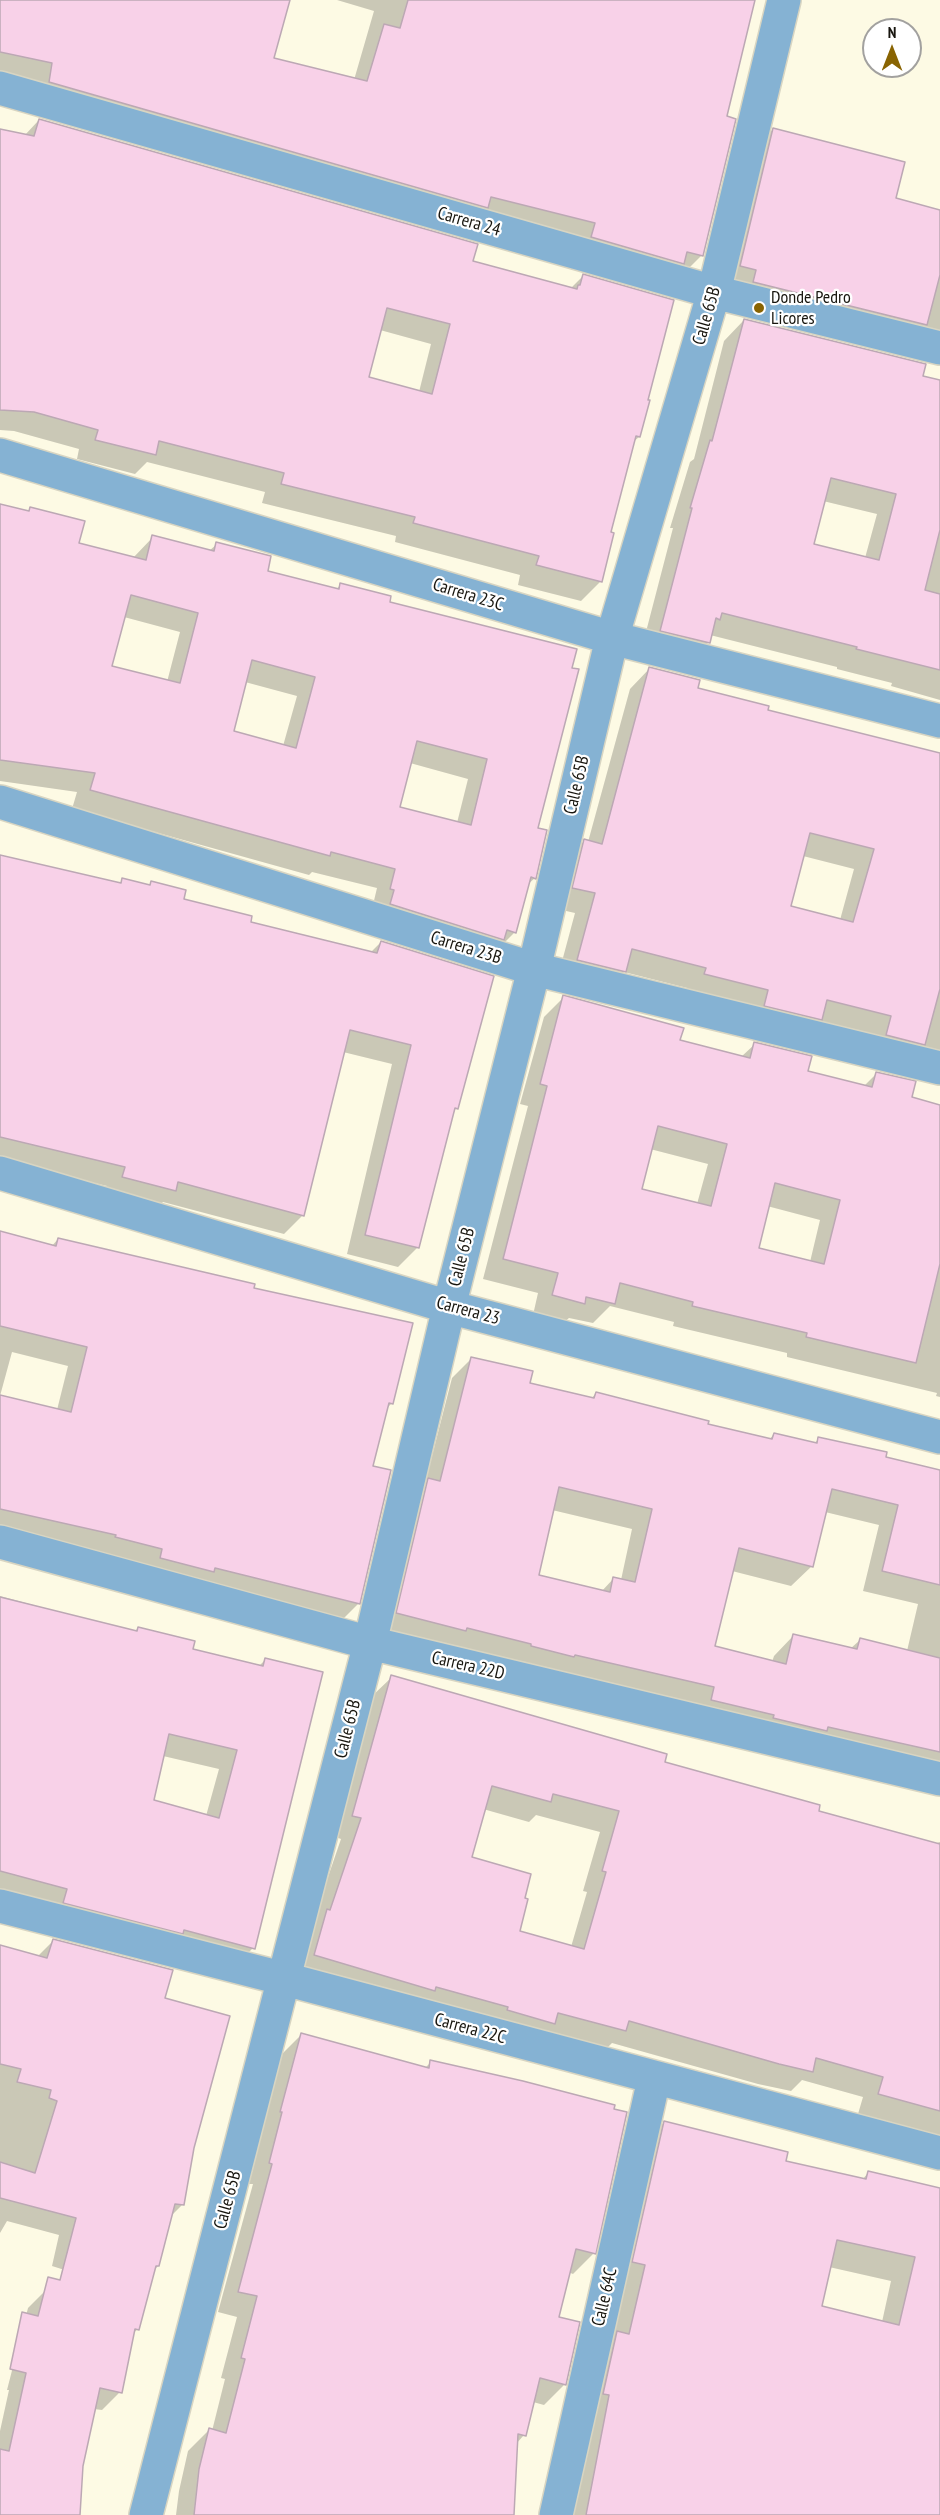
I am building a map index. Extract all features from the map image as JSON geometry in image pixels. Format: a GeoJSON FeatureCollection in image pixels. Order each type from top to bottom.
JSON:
{"type":"FeatureCollection","features":[{"type":"Feature","properties":{"kind":"street","name":"Calle 65B"},"geometry":{"type":"LineString","coordinates":[[146,2515],[370,1643],[449,1306],[534,969],[612,638],[714,292],[784,0]]}},
{"type":"Feature","properties":{"kind":"street","name":"Carrera 24"},"geometry":{"type":"LineString","coordinates":[[0,88],[714,292],[940,348]]}},
{"type":"Feature","properties":{"kind":"street","name":"Carrera 23C"},"geometry":{"type":"LineString","coordinates":[[0,455],[612,638],[940,721]]}},
{"type":"Feature","properties":{"kind":"street","name":"Carrera 23B"},"geometry":{"type":"LineString","coordinates":[[0,802],[534,969],[940,1068]]}},
{"type":"Feature","properties":{"kind":"street","name":"Carrera 23"},"geometry":{"type":"LineString","coordinates":[[0,1173],[449,1306],[940,1437]]}},
{"type":"Feature","properties":{"kind":"street","name":"Carrera 22D"},"geometry":{"type":"LineString","coordinates":[[0,1542],[370,1643],[940,1779]]}},
{"type":"Feature","properties":{"kind":"street","name":"Carrera 22C"},"geometry":{"type":"LineString","coordinates":[[0,1906],[285,1979],[654,2079],[940,2153]]}},
{"type":"Feature","properties":{"kind":"street","name":"Calle 64C"},"geometry":{"type":"LineString","coordinates":[[556,2515],[654,2079]]}},
{"type":"Feature","properties":{"kind":"building"},"geometry":{"type":"Polygon","coordinates":[[[0,0],[290,0],[274,58],[367,81],[384,24],[400,28],[408,0],[755,0],[727,116],[736,119],[703,256],[687,252],[684,264],[591,237],[595,223],[491,197],[488,208],[49,82],[52,63],[0,52],[0,0]]]}},
{"type":"Feature","properties":{"kind":"building"},"geometry":{"type":"Polygon","coordinates":[[[39,119],[478,244],[473,261],[577,289],[583,274],[674,300],[640,437],[636,436],[611,532],[614,533],[602,582],[536,565],[539,556],[413,523],[415,517],[281,484],[284,473],[159,441],[156,455],[95,440],[98,430],[34,412],[0,410],[0,129],[34,136],[39,119]],[[387,308],[369,377],[432,394],[450,324],[387,308]]]}},
{"type":"Feature","properties":{"kind":"building"},"geometry":{"type":"Polygon","coordinates":[[[773,128],[905,162],[896,198],[940,210],[940,275],[927,325],[753,282],[756,270],[740,266],[773,128]]]}},
{"type":"Feature","properties":{"kind":"building"},"geometry":{"type":"Polygon","coordinates":[[[744,319],[926,364],[923,376],[940,380],[940,530],[925,590],[940,594],[940,670],[722,613],[720,620],[716,618],[710,643],[660,631],[692,508],[690,508],[710,440],[712,441],[744,319]],[[831,478],[814,544],[879,560],[896,494],[831,478]]]}},
{"type":"Feature","properties":{"kind":"building"},"geometry":{"type":"Polygon","coordinates":[[[0,504],[29,511],[30,507],[85,521],[79,543],[146,560],[152,535],[214,551],[216,542],[271,556],[268,571],[339,589],[340,583],[391,596],[390,602],[577,649],[572,668],[579,669],[538,828],[547,830],[536,879],[531,877],[516,933],[507,930],[504,940],[390,904],[394,890],[390,889],[395,869],[331,852],[330,856],[90,790],[95,773],[0,760],[0,504]],[[131,595],[112,666],[180,683],[198,613],[131,595]],[[252,660],[234,731],[296,748],[315,677],[252,660]],[[417,741],[400,807],[471,825],[487,759],[417,741]]]}},
{"type":"Feature","properties":{"kind":"building"},"geometry":{"type":"Polygon","coordinates":[[[649,667],[700,680],[698,688],[769,706],[768,710],[940,753],[940,989],[925,1045],[886,1035],[891,1016],[827,1000],[822,1020],[764,1006],[768,990],[704,974],[706,968],[632,949],[626,972],[577,960],[595,893],[572,888],[584,839],[602,844],[649,667]],[[810,833],[791,906],[853,922],[874,849],[810,833]]]}},
{"type":"Feature","properties":{"kind":"building"},"geometry":{"type":"Polygon","coordinates":[[[0,855],[121,883],[122,878],[150,885],[151,881],[186,890],[184,899],[252,916],[251,922],[377,953],[381,941],[494,976],[458,1109],[455,1108],[419,1248],[365,1235],[411,1045],[350,1030],[304,1216],[178,1182],[176,1191],[122,1177],[125,1167],[0,1137],[0,855]]]}},
{"type":"Feature","properties":{"kind":"building"},"geometry":{"type":"Polygon","coordinates":[[[563,995],[684,1028],[680,1040],[750,1058],[754,1042],[812,1056],[808,1071],[872,1087],[876,1072],[916,1081],[912,1097],[940,1105],[940,1264],[916,1363],[806,1337],[807,1333],[692,1306],[693,1302],[620,1283],[615,1304],[586,1297],[585,1304],[552,1295],[558,1273],[503,1259],[547,1086],[540,1084],[563,995]],[[658,1126],[642,1189],[711,1206],[727,1144],[658,1126]],[[775,1183],[759,1248],[824,1264],[840,1200],[775,1183]]]}},
{"type":"Feature","properties":{"kind":"building"},"geometry":{"type":"Polygon","coordinates":[[[0,1231],[56,1246],[58,1238],[255,1284],[254,1288],[413,1323],[393,1404],[389,1403],[373,1466],[391,1470],[360,1604],[215,1568],[214,1572],[160,1558],[162,1549],[115,1537],[116,1535],[0,1509],[0,1395],[71,1412],[87,1347],[0,1326],[0,1231]]]}},
{"type":"Feature","properties":{"kind":"building"},"geometry":{"type":"Polygon","coordinates":[[[471,1357],[533,1371],[530,1383],[594,1398],[596,1392],[709,1421],[708,1424],[772,1439],[774,1433],[817,1443],[818,1437],[887,1452],[886,1457],[940,1470],[940,1585],[882,1571],[898,1505],[832,1489],[813,1567],[739,1548],[715,1646],[786,1664],[793,1634],[857,1649],[860,1638],[940,1658],[940,1752],[828,1727],[827,1731],[773,1718],[774,1715],[711,1700],[714,1687],[575,1655],[574,1657],[467,1628],[466,1631],[396,1613],[428,1478],[440,1481],[471,1357]],[[559,1487],[539,1575],[610,1592],[613,1577],[635,1582],[652,1509],[559,1487]]]}},
{"type":"Feature","properties":{"kind":"building"},"geometry":{"type":"Polygon","coordinates":[[[0,1597],[137,1631],[138,1627],[195,1641],[193,1649],[263,1666],[265,1658],[323,1672],[255,1949],[184,1930],[183,1934],[63,1903],[67,1889],[0,1871],[0,1597]],[[169,1734],[154,1800],[219,1818],[237,1750],[169,1734]]]}},
{"type":"Feature","properties":{"kind":"building"},"geometry":{"type":"Polygon","coordinates":[[[391,1675],[667,1754],[665,1762],[820,1805],[819,1811],[940,1844],[940,2111],[878,2094],[883,2077],[816,2058],[813,2072],[629,2021],[626,2031],[558,2013],[555,2024],[507,2010],[508,2007],[436,1987],[435,1991],[314,1955],[327,1909],[330,1910],[361,1818],[352,1816],[391,1675]],[[492,1786],[472,1857],[531,1874],[520,1931],[584,1949],[606,1872],[602,1871],[619,1811],[553,1794],[551,1802],[492,1786]]]}},
{"type":"Feature","properties":{"kind":"building"},"geometry":{"type":"Polygon","coordinates":[[[53,1939],[173,1970],[165,1998],[230,2016],[194,2148],[184,2205],[175,2204],[139,2330],[135,2329],[122,2393],[100,2388],[83,2466],[80,2515],[0,2515],[0,2449],[9,2451],[26,2373],[10,2369],[22,2312],[38,2316],[48,2277],[60,2280],[76,2218],[0,2198],[0,2162],[35,2173],[57,2101],[49,2098],[51,2090],[17,2082],[21,2069],[0,2064],[0,1945],[47,1958],[53,1939]]]}},
{"type":"Feature","properties":{"kind":"building"},"geometry":{"type":"Polygon","coordinates":[[[301,2033],[429,2068],[430,2060],[523,2081],[615,2105],[614,2109],[627,2112],[596,2254],[576,2249],[559,2317],[580,2322],[566,2385],[540,2378],[526,2436],[518,2434],[514,2515],[194,2515],[199,2469],[209,2428],[226,2433],[245,2359],[241,2358],[257,2296],[238,2292],[272,2164],[269,2163],[282,2112],[280,2112],[301,2033]]]}},
{"type":"Feature","properties":{"kind":"building"},"geometry":{"type":"Polygon","coordinates":[[[664,2121],[788,2152],[786,2161],[866,2179],[868,2171],[940,2188],[940,2515],[586,2515],[609,2395],[603,2394],[617,2331],[629,2334],[645,2265],[632,2262],[664,2121]],[[837,2240],[822,2306],[899,2325],[915,2257],[837,2240]]]}},
{"type":"Feature","properties":{"kind":"place","name":"Donde Pedro Licores"},"geometry":{"type":"Point","coordinates":[759,308]}}]}
